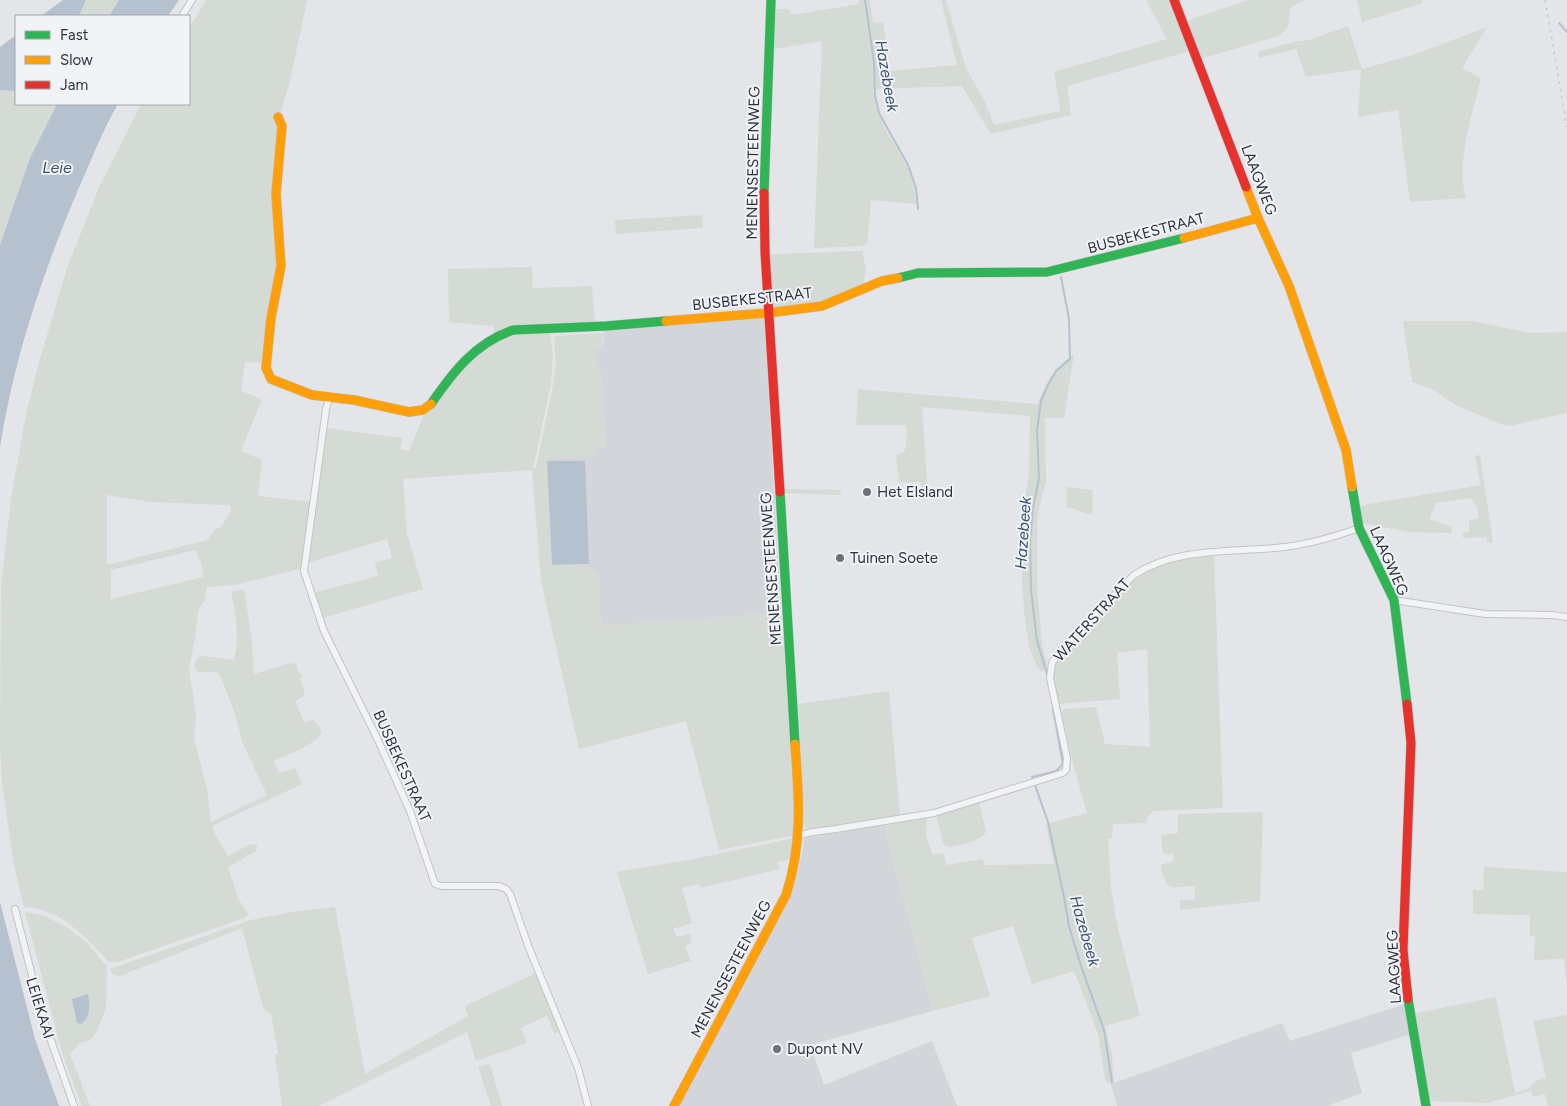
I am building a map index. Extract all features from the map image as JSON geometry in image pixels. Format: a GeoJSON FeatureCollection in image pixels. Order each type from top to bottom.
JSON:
{"type":"FeatureCollection","features":[{"type":"Feature","properties":{"kind":"street"},"geometry":{"type":"LineString","coordinates":[[183,15],[192,0]]}},
{"type":"Feature","properties":{"kind":"street","name":"MENENSESTEENWEG"},"geometry":{"type":"LineString","coordinates":[[674,1106],[786,895],[797,857],[800,835],[765,252],[764,195],[771,0]]}},
{"type":"Feature","properties":{"kind":"street","name":"LAAGWEG"},"geometry":{"type":"LineString","coordinates":[[1174,0],[1258,218],[1289,286],[1346,450],[1359,528],[1394,600],[1404,670],[1411,743],[1404,967],[1426,1105]]}},
{"type":"Feature","properties":{"kind":"street","name":"BUSBEKESTRAAT"},"geometry":{"type":"LineString","coordinates":[[278,117],[282,126],[276,194],[281,266],[266,368],[271,379],[276,382],[312,395],[409,412],[418,412],[426,409],[445,381],[476,352],[503,332],[768,313],[822,306],[882,281],[918,273],[1047,272],[1258,218]]}},
{"type":"Feature","properties":{"kind":"street","name":"BUSBEKESTRAAT"},"geometry":{"type":"LineString","coordinates":[[332,397],[326,409],[304,560],[306,581],[317,614],[347,680],[395,776],[410,811],[435,884],[441,886],[498,886],[506,889],[510,894],[529,948],[578,1068],[588,1106]]}},
{"type":"Feature","properties":{"kind":"street","name":"WATERSTRAAT"},"geometry":{"type":"LineString","coordinates":[[800,835],[934,812],[1063,773],[1066,770],[1067,758],[1050,678],[1052,663],[1058,653],[1134,575],[1142,569],[1178,557],[1299,544],[1339,535],[1359,528]]}},
{"type":"Feature","properties":{"kind":"street"},"geometry":{"type":"LineString","coordinates":[[1394,600],[1485,614],[1567,617]]}},
{"type":"Feature","properties":{"kind":"street","name":"LEIEKAAI"},"geometry":{"type":"LineString","coordinates":[[14,909],[42,1016],[74,1106]]}},
{"type":"Feature","properties":{"kind":"shaded area"},"geometry":{"type":"Polygon","coordinates":[[[86,0],[119,0],[110,15],[79,15],[86,0]]]}},
{"type":"Feature","properties":{"kind":"shaded area"},"geometry":{"type":"Polygon","coordinates":[[[206,0],[307,0],[289,86],[281,110],[279,264],[263,363],[245,362],[241,391],[262,399],[241,451],[262,460],[258,496],[312,502],[302,567],[300,569],[235,585],[207,587],[205,599],[198,611],[189,670],[196,714],[194,739],[207,789],[211,822],[267,795],[243,744],[235,714],[221,677],[217,672],[197,672],[194,665],[198,657],[203,656],[233,660],[237,646],[237,637],[236,617],[231,592],[244,589],[252,641],[254,674],[290,663],[296,664],[299,673],[304,676],[300,678],[305,695],[295,701],[304,722],[313,720],[320,727],[321,733],[314,741],[274,761],[279,773],[295,768],[302,784],[212,826],[217,838],[229,856],[248,845],[256,844],[256,851],[228,867],[239,900],[248,914],[247,917],[118,962],[109,962],[82,934],[61,919],[38,909],[25,907],[23,904],[14,865],[2,783],[0,745],[1,584],[11,499],[25,419],[39,362],[67,268],[100,185],[140,105],[190,105],[190,26],[206,0]],[[107,495],[107,565],[208,540],[215,529],[221,527],[231,511],[231,506],[227,505],[151,502],[107,495]],[[196,550],[111,570],[111,599],[203,577],[201,563],[196,550]]]}},
{"type":"Feature","properties":{"kind":"shaded area"},"geometry":{"type":"Polygon","coordinates":[[[859,0],[870,0],[873,23],[883,22],[890,71],[957,65],[941,0],[946,0],[966,68],[985,102],[994,125],[1060,111],[1054,72],[1167,39],[1146,0],[1171,0],[1190,51],[1067,86],[1071,115],[991,134],[962,86],[873,89],[877,109],[885,128],[910,172],[916,204],[871,200],[867,244],[863,246],[814,248],[822,41],[774,49],[775,12],[778,9],[789,9],[792,15],[859,4],[859,0]]]}},
{"type":"Feature","properties":{"kind":"shaded area"},"geometry":{"type":"Polygon","coordinates":[[[1249,0],[1306,0],[1292,7],[1288,27],[1279,36],[1200,59],[1186,21],[1249,0]]]}},
{"type":"Feature","properties":{"kind":"shaded area"},"geometry":{"type":"Polygon","coordinates":[[[1357,0],[1422,0],[1423,3],[1362,22],[1357,0]]]}},
{"type":"Feature","properties":{"kind":"shaded area"},"geometry":{"type":"Polygon","coordinates":[[[1348,26],[1362,69],[1416,54],[1487,27],[1462,68],[1481,78],[1464,155],[1463,185],[1466,198],[1410,202],[1398,110],[1358,117],[1361,69],[1306,77],[1296,49],[1259,58],[1258,52],[1309,40],[1348,26]]]}},
{"type":"Feature","properties":{"kind":"shaded area"},"geometry":{"type":"Polygon","coordinates":[[[0,90],[15,91],[15,105],[56,105],[30,158],[0,245],[0,90]]]}},
{"type":"Feature","properties":{"kind":"shaded area"},"geometry":{"type":"Polygon","coordinates":[[[702,215],[703,228],[616,234],[615,220],[702,215]]]}},
{"type":"Feature","properties":{"kind":"shaded area"},"geometry":{"type":"Polygon","coordinates":[[[862,251],[866,270],[863,285],[818,303],[778,309],[772,306],[771,255],[862,251]]]}},
{"type":"Feature","properties":{"kind":"shaded area"},"geometry":{"type":"Polygon","coordinates":[[[532,267],[533,288],[592,286],[595,324],[493,336],[494,326],[449,322],[448,269],[532,267]]]}},
{"type":"Feature","properties":{"kind":"shaded area"},"geometry":{"type":"Polygon","coordinates":[[[764,316],[781,613],[601,626],[598,573],[589,569],[584,462],[547,461],[547,458],[594,457],[594,449],[606,447],[602,380],[595,360],[594,350],[601,347],[604,340],[603,328],[764,316]]]}},
{"type":"Feature","properties":{"kind":"shaded area"},"geometry":{"type":"Polygon","coordinates":[[[1403,321],[1473,321],[1530,333],[1567,332],[1567,413],[1510,426],[1500,424],[1454,404],[1434,390],[1412,382],[1403,321]]]}},
{"type":"Feature","properties":{"kind":"shaded area"},"geometry":{"type":"Polygon","coordinates":[[[550,331],[553,354],[551,383],[533,469],[536,468],[552,391],[556,365],[554,336],[604,333],[601,347],[594,350],[595,360],[601,368],[606,447],[594,449],[595,457],[547,458],[552,565],[589,564],[589,569],[598,573],[601,625],[781,613],[793,772],[795,835],[719,850],[686,721],[579,749],[541,581],[532,470],[403,479],[407,533],[423,589],[322,618],[313,593],[378,576],[375,563],[392,558],[387,539],[307,563],[327,428],[402,438],[400,449],[409,451],[423,417],[438,396],[454,376],[489,344],[502,335],[550,331]]]}},
{"type":"Feature","properties":{"kind":"shaded area"},"geometry":{"type":"Polygon","coordinates":[[[1074,354],[1064,418],[1045,418],[1046,482],[1037,522],[1037,585],[1042,644],[1047,664],[1043,672],[1037,667],[1029,647],[1022,581],[1024,504],[1029,475],[1030,416],[922,407],[928,495],[922,497],[921,482],[899,482],[896,455],[904,452],[906,425],[856,425],[858,389],[1037,404],[1051,376],[1074,354]]]}},
{"type":"Feature","properties":{"kind":"shaded area"},"geometry":{"type":"Polygon","coordinates":[[[1480,455],[1493,542],[1488,543],[1486,537],[1463,538],[1463,533],[1469,532],[1469,520],[1479,518],[1477,507],[1471,498],[1436,503],[1429,519],[1451,527],[1452,533],[1411,532],[1360,523],[1358,506],[1481,485],[1475,456],[1480,455]]]}},
{"type":"Feature","properties":{"kind":"shaded area"},"geometry":{"type":"Polygon","coordinates":[[[1066,487],[1093,490],[1092,515],[1067,507],[1066,487]]]}},
{"type":"Feature","properties":{"kind":"shaded area"},"geometry":{"type":"Polygon","coordinates":[[[784,489],[840,490],[841,495],[785,493],[784,489]]]}},
{"type":"Feature","properties":{"kind":"shaded area"},"geometry":{"type":"Polygon","coordinates":[[[1214,555],[1223,808],[1154,811],[1148,816],[1146,823],[1113,824],[1112,838],[1108,839],[1111,888],[1117,924],[1140,1016],[1105,1026],[1112,1055],[1114,1083],[1111,1084],[1105,1078],[1098,1034],[1074,971],[1032,984],[1013,926],[972,938],[990,996],[933,1011],[884,825],[927,816],[926,836],[933,855],[943,853],[947,865],[983,859],[984,865],[1054,864],[1046,824],[1087,813],[1061,712],[1065,709],[1096,707],[1105,744],[1150,747],[1147,649],[1117,653],[1120,699],[1059,704],[1052,679],[1056,662],[1060,655],[1129,581],[1149,570],[1170,562],[1214,555]]]}},
{"type":"Feature","properties":{"kind":"shaded area"},"geometry":{"type":"Polygon","coordinates":[[[889,691],[900,816],[809,830],[805,828],[798,704],[889,691]]]}},
{"type":"Feature","properties":{"kind":"shaded area"},"geometry":{"type":"Polygon","coordinates":[[[979,801],[986,832],[979,839],[950,847],[946,846],[943,843],[936,814],[979,801]]]}},
{"type":"Feature","properties":{"kind":"shaded area"},"geometry":{"type":"Polygon","coordinates":[[[1263,812],[1260,901],[1180,910],[1180,900],[1195,900],[1195,886],[1170,886],[1165,880],[1160,865],[1174,861],[1173,853],[1163,854],[1161,835],[1178,833],[1178,814],[1263,812]]]}},
{"type":"Feature","properties":{"kind":"shaded area"},"geometry":{"type":"Polygon","coordinates":[[[884,825],[933,1011],[810,1045],[824,1085],[932,1041],[957,1106],[677,1106],[791,894],[805,838],[884,825]]]}},
{"type":"Feature","properties":{"kind":"shaded area"},"geometry":{"type":"Polygon","coordinates":[[[794,838],[793,859],[778,862],[780,869],[700,888],[699,884],[682,888],[692,923],[673,929],[677,937],[690,934],[692,943],[685,946],[691,961],[648,974],[617,872],[688,860],[794,838]]]}},
{"type":"Feature","properties":{"kind":"shaded area"},"geometry":{"type":"Polygon","coordinates":[[[1484,867],[1567,872],[1567,986],[1564,959],[1534,960],[1535,936],[1530,936],[1530,915],[1473,914],[1473,890],[1483,890],[1484,867]]]}},
{"type":"Feature","properties":{"kind":"shaded area"},"geometry":{"type":"Polygon","coordinates":[[[335,907],[365,1074],[468,1016],[465,1006],[536,973],[560,1032],[554,1033],[547,1016],[521,1028],[527,1043],[476,1061],[467,1032],[319,1106],[282,1106],[275,1055],[278,1054],[271,1013],[268,1013],[263,1007],[242,928],[120,976],[113,975],[110,969],[251,920],[297,911],[335,907]]]}},
{"type":"Feature","properties":{"kind":"shaded area"},"geometry":{"type":"Polygon","coordinates":[[[25,912],[45,916],[68,928],[87,943],[107,967],[106,1008],[97,1031],[90,1040],[80,1043],[70,1054],[90,1106],[82,1106],[63,1056],[25,912]]]}},
{"type":"Feature","properties":{"kind":"shaded area"},"geometry":{"type":"Polygon","coordinates":[[[1496,997],[1515,1093],[1530,1088],[1536,1081],[1546,1078],[1533,1021],[1567,1015],[1567,1106],[1548,1106],[1545,1094],[1533,1097],[1531,1091],[1487,1103],[1430,1101],[1431,1106],[1429,1106],[1414,1017],[1416,1013],[1496,997]]]}},
{"type":"Feature","properties":{"kind":"shaded area"},"geometry":{"type":"Polygon","coordinates":[[[1405,1004],[1411,1034],[1351,1053],[1362,1093],[1327,1106],[1117,1106],[1111,1084],[1282,1023],[1290,1041],[1405,1004]]]}},
{"type":"Feature","properties":{"kind":"shaded area"},"geometry":{"type":"Polygon","coordinates":[[[490,1064],[502,1106],[491,1106],[478,1067],[490,1064]]]}},
{"type":"Feature","properties":{"kind":"water"},"geometry":{"type":"Polygon","coordinates":[[[63,0],[86,0],[79,15],[42,15],[63,0]]]}},
{"type":"Feature","properties":{"kind":"water"},"geometry":{"type":"Polygon","coordinates":[[[119,0],[179,0],[169,15],[110,15],[119,0]]]}},
{"type":"Feature","properties":{"kind":"water"},"geometry":{"type":"Polygon","coordinates":[[[15,36],[15,91],[0,90],[0,47],[15,36]]]}},
{"type":"Feature","properties":{"kind":"water","name":"Leie"},"geometry":{"type":"Polygon","coordinates":[[[56,105],[117,105],[102,135],[65,221],[31,316],[13,381],[0,447],[0,245],[30,158],[56,105]]]}},
{"type":"Feature","properties":{"kind":"water"},"geometry":{"type":"Polygon","coordinates":[[[547,461],[585,461],[589,564],[552,565],[547,461]]]}},
{"type":"Feature","properties":{"kind":"water"},"geometry":{"type":"Polygon","coordinates":[[[0,902],[35,1039],[59,1106],[0,1106],[0,902]]]}},
{"type":"Feature","properties":{"kind":"water"},"geometry":{"type":"Polygon","coordinates":[[[88,994],[87,1018],[81,1024],[77,1023],[72,999],[88,994]]]}},
{"type":"Feature","properties":{"kind":"waterway","name":"Hazebeek"},"geometry":{"type":"LineString","coordinates":[[865,0],[874,62],[875,96],[879,113],[908,165],[916,188],[918,209]]}},
{"type":"Feature","properties":{"kind":"waterway"},"geometry":{"type":"LineString","coordinates":[[1559,23],[1567,32]]}},
{"type":"Feature","properties":{"kind":"waterway","name":"Hazebeek"},"geometry":{"type":"LineString","coordinates":[[1048,677],[1037,641],[1031,590],[1030,541],[1033,508],[1039,478],[1037,430],[1041,401],[1056,371],[1070,359],[1069,319],[1061,277]]}},
{"type":"Feature","properties":{"kind":"waterway","name":"Hazebeek"},"geometry":{"type":"LineString","coordinates":[[1032,777],[1056,771],[1063,764],[1053,709]]}},
{"type":"Feature","properties":{"kind":"waterway","name":"Hazebeek"},"geometry":{"type":"LineString","coordinates":[[1035,785],[1048,822],[1069,926],[1104,1030],[1112,1082]]}},
{"type":"Feature","properties":{"kind":"railway"},"geometry":{"type":"LineString","coordinates":[[1545,0],[1567,127]]}},
{"type":"Feature","properties":{"kind":"traffic: fast"},"geometry":{"type":"LineString","coordinates":[[764,193],[771,0]]}},
{"type":"Feature","properties":{"kind":"traffic: fast"},"geometry":{"type":"LineString","coordinates":[[898,278],[918,273],[1047,272],[1184,238]]}},
{"type":"Feature","properties":{"kind":"traffic: fast"},"geometry":{"type":"LineString","coordinates":[[431,404],[466,360],[487,343],[513,330],[666,321]]}},
{"type":"Feature","properties":{"kind":"traffic: fast"},"geometry":{"type":"LineString","coordinates":[[1352,487],[1359,528],[1394,600],[1407,704]]}},
{"type":"Feature","properties":{"kind":"traffic: fast"},"geometry":{"type":"LineString","coordinates":[[780,492],[795,744]]}},
{"type":"Feature","properties":{"kind":"traffic: fast"},"geometry":{"type":"LineString","coordinates":[[1408,999],[1426,1106]]}},
{"type":"Feature","properties":{"kind":"traffic: slow"},"geometry":{"type":"LineString","coordinates":[[278,117],[282,126],[276,194],[281,266],[271,318],[266,368],[271,379],[312,395],[354,400],[409,412],[423,410],[431,404]]}},
{"type":"Feature","properties":{"kind":"traffic: slow"},"geometry":{"type":"LineString","coordinates":[[1246,187],[1289,286],[1346,450],[1352,487]]}},
{"type":"Feature","properties":{"kind":"traffic: slow"},"geometry":{"type":"LineString","coordinates":[[1184,238],[1258,218]]}},
{"type":"Feature","properties":{"kind":"traffic: slow"},"geometry":{"type":"LineString","coordinates":[[666,321],[768,313],[822,306],[882,281],[898,278]]}},
{"type":"Feature","properties":{"kind":"traffic: slow"},"geometry":{"type":"LineString","coordinates":[[674,1106],[786,895],[795,857],[797,838],[798,783],[795,744]]}},
{"type":"Feature","properties":{"kind":"traffic: jam"},"geometry":{"type":"LineString","coordinates":[[1174,0],[1246,187]]}},
{"type":"Feature","properties":{"kind":"traffic: jam"},"geometry":{"type":"LineString","coordinates":[[764,193],[765,252],[780,492]]}},
{"type":"Feature","properties":{"kind":"traffic: jam"},"geometry":{"type":"LineString","coordinates":[[1407,704],[1411,743],[1403,950],[1408,999]]}},
{"type":"Feature","properties":{"kind":"place","name":"Het Elsland"},"geometry":{"type":"Point","coordinates":[867,492]}},
{"type":"Feature","properties":{"kind":"place","name":"Tuinen Soete"},"geometry":{"type":"Point","coordinates":[840,558]}},
{"type":"Feature","properties":{"kind":"place","name":"Dupont NV"},"geometry":{"type":"Point","coordinates":[777,1049]}}]}
